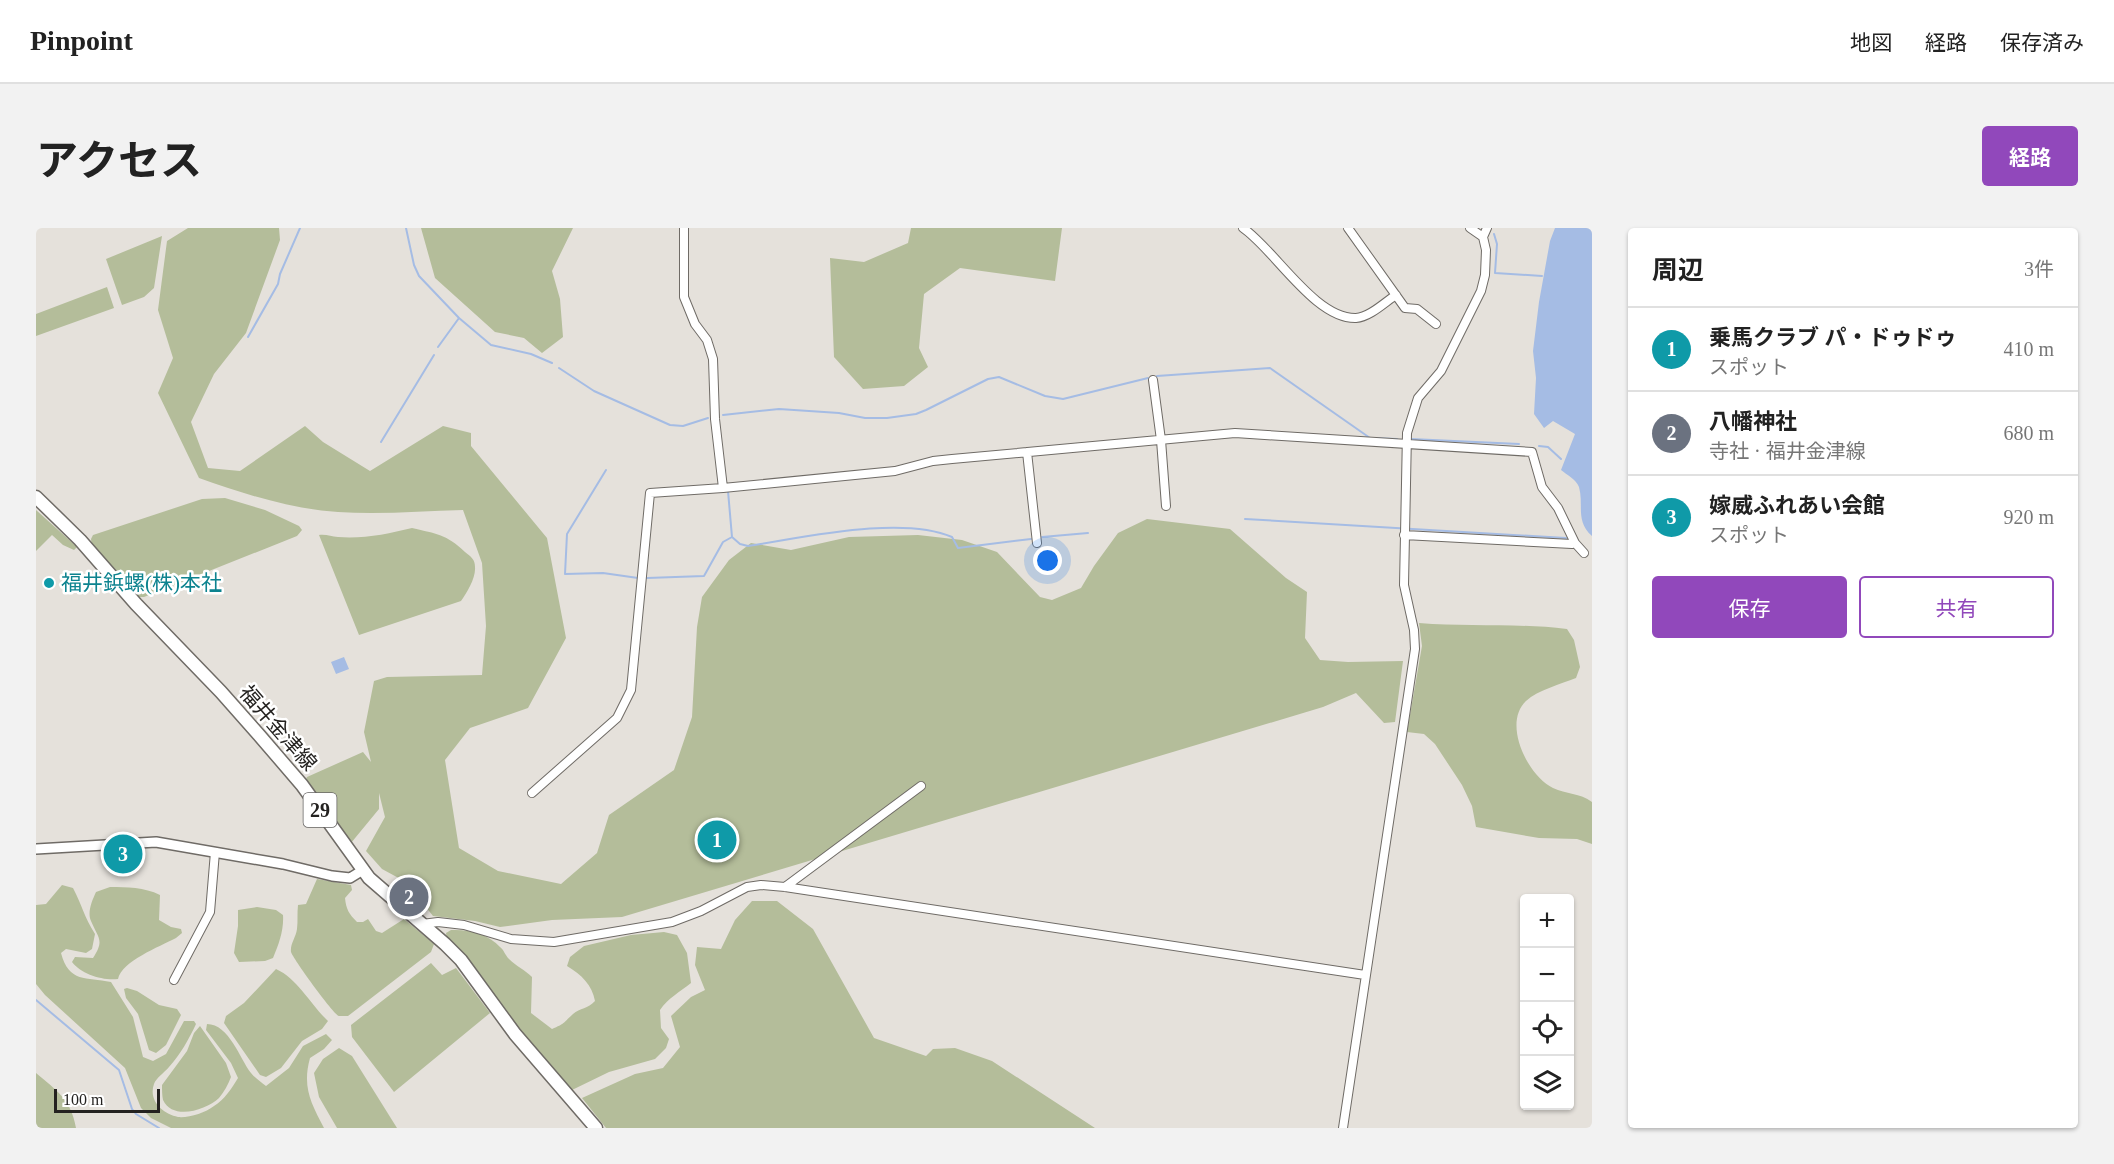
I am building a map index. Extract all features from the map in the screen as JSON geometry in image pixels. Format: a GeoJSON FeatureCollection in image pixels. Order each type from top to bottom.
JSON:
{"type":"FeatureCollection","features":[{"type":"Feature","properties":{"kind":"main road","name":"福井金津線"},"geometry":{"type":"LineString","coordinates":[[36,497],[80,540],[136,604],[259,735],[302,785],[371,880],[461,960],[515,1034],[596,1128]]}},
{"type":"Feature","properties":{"kind":"street"},"geometry":{"type":"LineString","coordinates":[[684,228],[684,297],[695,324],[707,340],[713,359],[715,419],[723,488]]}},
{"type":"Feature","properties":{"kind":"street"},"geometry":{"type":"LineString","coordinates":[[1243,228],[1318,301],[1342,316],[1358,318],[1367,315],[1396,295]]}},
{"type":"Feature","properties":{"kind":"street"},"geometry":{"type":"LineString","coordinates":[[1348,228],[1404,308],[1417,309],[1436,324]]}},
{"type":"Feature","properties":{"kind":"street"},"geometry":{"type":"LineString","coordinates":[[1470,228],[1483,237]]}},
{"type":"Feature","properties":{"kind":"street"},"geometry":{"type":"LineString","coordinates":[[1343,1128],[1415,649],[1414,630],[1404,585],[1407,433],[1418,398],[1441,371],[1481,291],[1485,275],[1486,250],[1483,237],[1487,228]]}},
{"type":"Feature","properties":{"kind":"street"},"geometry":{"type":"LineString","coordinates":[[1153,380],[1166,506]]}},
{"type":"Feature","properties":{"kind":"street"},"geometry":{"type":"LineString","coordinates":[[532,794],[617,718],[631,690],[650,493],[895,471],[933,461],[1235,433],[1532,452],[1542,488],[1558,508],[1575,543],[1584,553]]}},
{"type":"Feature","properties":{"kind":"street"},"geometry":{"type":"LineString","coordinates":[[1027,452],[1037,543]]}},
{"type":"Feature","properties":{"kind":"street"},"geometry":{"type":"LineString","coordinates":[[1404,536],[1575,543]]}},
{"type":"Feature","properties":{"kind":"street"},"geometry":{"type":"LineString","coordinates":[[785,886],[921,786]]}},
{"type":"Feature","properties":{"kind":"street"},"geometry":{"type":"LineString","coordinates":[[36,849],[156,842],[348,879],[363,870]]}},
{"type":"Feature","properties":{"kind":"street"},"geometry":{"type":"LineString","coordinates":[[174,980],[210,912],[215,852]]}},
{"type":"Feature","properties":{"kind":"street"},"geometry":{"type":"LineString","coordinates":[[422,924],[438,922],[464,925],[511,939],[554,942],[672,922],[701,911],[747,887],[785,886],[1365,975]]}},
{"type":"Feature","properties":{"kind":"green space"},"geometry":{"type":"Polygon","coordinates":[[[188,228],[279,228],[280,240],[246,333],[214,374],[191,422],[208,468],[240,471],[305,426],[323,442],[370,471],[443,426],[471,433],[471,446],[547,538],[566,638],[528,708],[470,728],[445,760],[459,848],[498,871],[561,884],[597,853],[609,815],[674,770],[692,717],[697,627],[702,597],[729,560],[751,543],[791,550],[849,537],[918,535],[962,540],[997,552],[1040,597],[1052,600],[1081,588],[1118,533],[1147,519],[1230,529],[1286,578],[1307,592],[1305,638],[1320,660],[1403,661],[1395,722],[1384,723],[1356,693],[1323,707],[622,917],[552,920],[500,927],[475,921],[433,916],[406,882],[382,869],[366,851],[385,817],[379,793],[379,809],[351,843],[305,781],[307,777],[363,752],[371,762],[364,732],[374,681],[387,677],[482,675],[486,626],[482,563],[463,510],[369,513],[303,508],[233,490],[199,478],[158,393],[173,358],[158,310],[167,241],[188,228]]]}},
{"type":"Feature","properties":{"kind":"green space"},"geometry":{"type":"Polygon","coordinates":[[[421,228],[573,228],[552,271],[560,299],[563,337],[542,353],[524,338],[495,332],[435,278],[421,228]]]}},
{"type":"Feature","properties":{"kind":"green space"},"geometry":{"type":"Polygon","coordinates":[[[911,228],[1062,228],[1055,281],[960,268],[924,294],[919,348],[928,367],[904,386],[863,389],[834,357],[830,258],[864,262],[908,243],[911,228]]]}},
{"type":"Feature","properties":{"kind":"green space"},"geometry":{"type":"Polygon","coordinates":[[[162,236],[154,288],[144,297],[122,305],[106,259],[162,236]]]}},
{"type":"Feature","properties":{"kind":"green space"},"geometry":{"type":"Polygon","coordinates":[[[107,287],[114,308],[36,336],[36,314],[107,287]]]}},
{"type":"Feature","properties":{"kind":"green space"},"geometry":{"type":"Polygon","coordinates":[[[225,498],[265,510],[299,526],[302,530],[297,536],[144,597],[138,597],[92,547],[93,535],[202,499],[225,498]]]}},
{"type":"Feature","properties":{"kind":"green space"},"geometry":{"type":"Polygon","coordinates":[[[36,510],[77,547],[74,550],[63,545],[52,535],[36,551],[36,510]]]}},
{"type":"Feature","properties":{"kind":"green space"},"geometry":{"type":"Polygon","coordinates":[[[412,528],[446,538],[471,557],[475,567],[471,585],[461,601],[359,635],[319,535],[366,537],[412,528]]]}},
{"type":"Feature","properties":{"kind":"green space"},"geometry":{"type":"Polygon","coordinates":[[[1419,623],[1567,629],[1574,640],[1580,667],[1576,678],[1543,690],[1526,701],[1519,711],[1517,735],[1527,761],[1544,782],[1553,788],[1592,802],[1592,844],[1577,839],[1539,838],[1476,827],[1472,806],[1462,785],[1435,744],[1424,734],[1407,732],[1422,646],[1419,623]]]}},
{"type":"Feature","properties":{"kind":"green space"},"geometry":{"type":"Polygon","coordinates":[[[317,879],[351,885],[352,890],[345,898],[345,902],[348,911],[357,922],[368,919],[376,931],[382,933],[404,919],[434,944],[431,952],[348,1016],[339,1016],[335,1013],[291,952],[297,929],[298,905],[306,904],[317,879]]]}},
{"type":"Feature","properties":{"kind":"green space"},"geometry":{"type":"Polygon","coordinates":[[[62,885],[73,888],[95,934],[92,949],[86,953],[66,949],[61,953],[64,963],[80,977],[111,982],[133,1017],[143,1057],[153,1061],[166,1054],[184,1021],[194,1021],[196,1024],[177,1057],[154,1084],[153,1096],[162,1110],[178,1117],[202,1113],[221,1100],[238,1078],[231,1063],[206,1030],[207,1024],[222,1030],[228,1036],[251,1073],[266,1086],[289,1068],[303,1046],[326,1034],[332,1040],[324,1049],[310,1058],[307,1078],[309,1095],[324,1128],[171,1128],[151,1118],[141,1108],[125,1068],[45,995],[36,984],[36,905],[46,904],[62,885]]]}},
{"type":"Feature","properties":{"kind":"green space"},"geometry":{"type":"Polygon","coordinates":[[[110,887],[142,889],[160,895],[159,920],[171,927],[181,929],[182,933],[134,960],[126,966],[118,979],[99,978],[87,973],[72,962],[75,957],[93,958],[97,952],[99,939],[90,918],[90,906],[96,892],[110,887]]]}},
{"type":"Feature","properties":{"kind":"green space"},"geometry":{"type":"Polygon","coordinates":[[[752,901],[777,901],[813,929],[874,1038],[926,1056],[933,1049],[955,1048],[992,1061],[1095,1128],[606,1128],[582,1098],[635,1074],[663,1068],[680,1047],[671,1016],[691,997],[705,990],[695,965],[697,947],[721,949],[735,920],[752,901]]]}},
{"type":"Feature","properties":{"kind":"green space"},"geometry":{"type":"Polygon","coordinates":[[[257,907],[276,910],[283,915],[279,942],[273,958],[265,961],[239,962],[234,953],[238,910],[257,907]]]}},
{"type":"Feature","properties":{"kind":"green space"},"geometry":{"type":"Polygon","coordinates":[[[451,930],[464,930],[490,939],[532,977],[531,1013],[552,1029],[595,1001],[586,981],[567,966],[570,957],[584,946],[631,935],[664,932],[677,935],[687,953],[691,983],[660,1010],[661,1028],[669,1039],[666,1048],[655,1059],[609,1072],[572,1090],[535,1050],[447,939],[446,933],[451,930]]]}},
{"type":"Feature","properties":{"kind":"green space"},"geometry":{"type":"Polygon","coordinates":[[[431,963],[442,975],[456,968],[490,1013],[394,1092],[352,1037],[351,1025],[431,963]]]}},
{"type":"Feature","properties":{"kind":"green space"},"geometry":{"type":"Polygon","coordinates":[[[276,969],[297,985],[328,1021],[322,1029],[302,1041],[281,1068],[266,1077],[260,1075],[224,1023],[226,1016],[244,1003],[276,969]]]}},
{"type":"Feature","properties":{"kind":"green space"},"geometry":{"type":"Polygon","coordinates":[[[124,989],[137,991],[159,1005],[177,1009],[181,1015],[166,1045],[156,1053],[149,1050],[138,1014],[126,998],[124,989]]]}},
{"type":"Feature","properties":{"kind":"green space"},"geometry":{"type":"Polygon","coordinates":[[[200,1026],[226,1063],[231,1077],[223,1093],[213,1102],[190,1111],[174,1110],[163,1100],[162,1085],[187,1051],[194,1033],[200,1026]]]}},
{"type":"Feature","properties":{"kind":"green space"},"geometry":{"type":"Polygon","coordinates":[[[339,1048],[352,1056],[397,1128],[337,1128],[319,1097],[314,1073],[323,1059],[339,1048]]]}},
{"type":"Feature","properties":{"kind":"green space"},"geometry":{"type":"Polygon","coordinates":[[[36,1073],[62,1096],[71,1110],[76,1128],[36,1128],[36,1073]]]}},
{"type":"Feature","properties":{"kind":"water"},"geometry":{"type":"Polygon","coordinates":[[[1555,228],[1592,228],[1592,536],[1582,519],[1578,484],[1561,470],[1575,434],[1553,421],[1544,428],[1534,414],[1536,378],[1533,351],[1539,302],[1550,241],[1555,228]]]}},
{"type":"Feature","properties":{"kind":"water"},"geometry":{"type":"Polygon","coordinates":[[[344,657],[349,669],[336,674],[331,662],[344,657]]]}},
{"type":"Feature","properties":{"kind":"waterway"},"geometry":{"type":"LineString","coordinates":[[248,337],[278,284],[300,228]]}},
{"type":"Feature","properties":{"kind":"waterway"},"geometry":{"type":"LineString","coordinates":[[406,228],[414,265],[419,276],[459,318],[438,347]]}},
{"type":"Feature","properties":{"kind":"waterway"},"geometry":{"type":"LineString","coordinates":[[1494,234],[1497,244],[1495,273],[1542,276]]}},
{"type":"Feature","properties":{"kind":"waterway"},"geometry":{"type":"LineString","coordinates":[[459,318],[491,345],[531,354],[552,363]]}},
{"type":"Feature","properties":{"kind":"waterway"},"geometry":{"type":"LineString","coordinates":[[381,442],[434,355]]}},
{"type":"Feature","properties":{"kind":"waterway"},"geometry":{"type":"LineString","coordinates":[[559,368],[594,391],[670,425],[683,426],[708,418]]}},
{"type":"Feature","properties":{"kind":"waterway"},"geometry":{"type":"LineString","coordinates":[[1157,376],[1270,368],[1370,438],[1397,439]]}},
{"type":"Feature","properties":{"kind":"waterway"},"geometry":{"type":"LineString","coordinates":[[723,415],[779,409],[839,413],[865,418],[887,418],[916,414],[988,379],[999,377],[1045,396],[1063,399],[1148,378]]}},
{"type":"Feature","properties":{"kind":"waterway"},"geometry":{"type":"LineString","coordinates":[[1411,439],[1519,444]]}},
{"type":"Feature","properties":{"kind":"waterway"},"geometry":{"type":"LineString","coordinates":[[1539,446],[1548,447],[1561,459]]}},
{"type":"Feature","properties":{"kind":"waterway"},"geometry":{"type":"LineString","coordinates":[[606,470],[567,534],[565,574],[603,573],[638,578]]}},
{"type":"Feature","properties":{"kind":"waterway"},"geometry":{"type":"LineString","coordinates":[[728,491],[732,537]]}},
{"type":"Feature","properties":{"kind":"waterway"},"geometry":{"type":"LineString","coordinates":[[1245,519],[1566,538]]}},
{"type":"Feature","properties":{"kind":"waterway"},"geometry":{"type":"LineString","coordinates":[[647,578],[704,576],[723,542],[732,537],[740,544],[748,546],[851,530],[906,528],[931,531],[952,537],[958,548],[1031,539]]}},
{"type":"Feature","properties":{"kind":"waterway"},"geometry":{"type":"LineString","coordinates":[[1042,537],[1088,533]]}},
{"type":"Feature","properties":{"kind":"waterway"},"geometry":{"type":"LineString","coordinates":[[36,1000],[119,1070],[132,1109],[159,1128]]}},
{"type":"Feature","properties":{"kind":"place","name":"福井鋲螺(株)本社"},"geometry":{"type":"Point","coordinates":[49,583]}},
{"type":"Feature","properties":{"kind":"place","name":"乗馬クラブ パ・ドゥドゥ"},"geometry":{"type":"Point","coordinates":[717,840]}},
{"type":"Feature","properties":{"kind":"place","name":"嫁威ふれあい会館"},"geometry":{"type":"Point","coordinates":[123,854]}},
{"type":"Feature","properties":{"kind":"place","name":"八幡神社"},"geometry":{"type":"Point","coordinates":[409,897]}}]}
